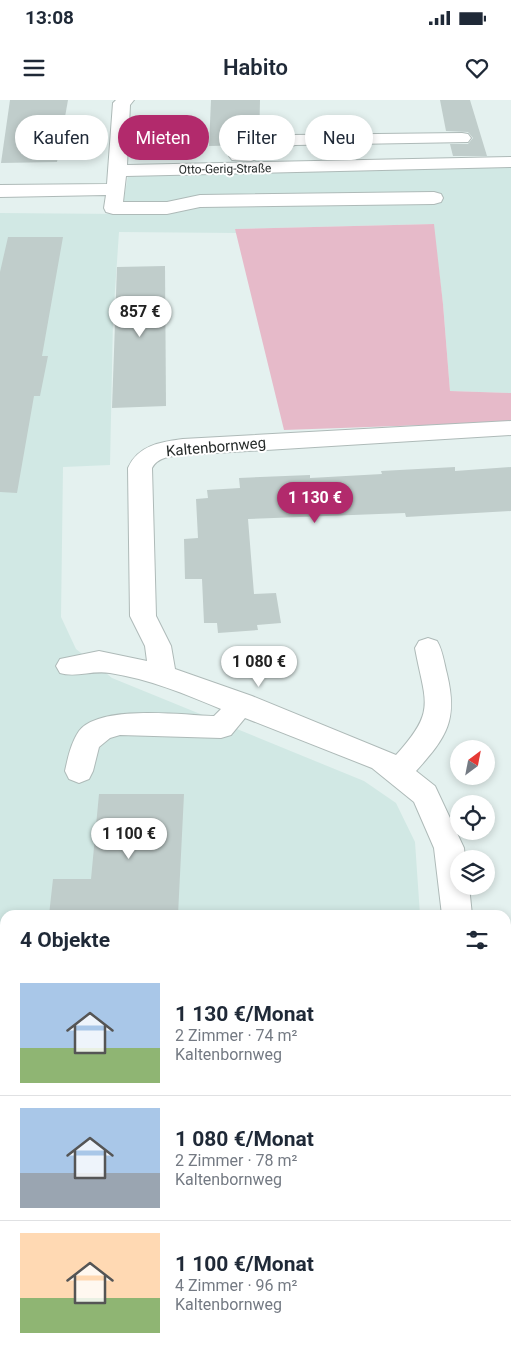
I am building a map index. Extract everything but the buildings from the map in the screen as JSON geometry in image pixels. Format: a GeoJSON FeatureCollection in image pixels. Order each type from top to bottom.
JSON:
{"type":"FeatureCollection","features":[{"type":"Feature","properties":{"kind":"street"},"geometry":{"type":"LineString","coordinates":[[115,189],[122,103],[126,100]]}},
{"type":"Feature","properties":{"kind":"street"},"geometry":{"type":"LineString","coordinates":[[184,170],[184,157],[251,156],[293,140],[462,138]]}},
{"type":"Feature","properties":{"kind":"street","name":"Otto-Gerig-Straße"},"geometry":{"type":"LineString","coordinates":[[115,189],[184,170],[511,162]]}},
{"type":"Feature","properties":{"kind":"street"},"geometry":{"type":"LineString","coordinates":[[0,191],[115,189],[167,208],[200,201],[434,198]]}},
{"type":"Feature","properties":{"kind":"street","name":"Kaltenbornweg"},"geometry":{"type":"LineString","coordinates":[[163,675],[158,646],[143,616],[140,468],[142,462],[148,456],[162,450],[182,447],[511,428]]}},
{"type":"Feature","properties":{"kind":"street"},"geometry":{"type":"LineString","coordinates":[[398,772],[426,739],[436,722],[439,704],[428,648]]}},
{"type":"Feature","properties":{"kind":"street"},"geometry":{"type":"LineString","coordinates":[[69,666],[99,661],[163,675],[242,704],[382,760],[425,794],[449,848],[456,910]]}},
{"type":"Feature","properties":{"kind":"street"},"geometry":{"type":"LineString","coordinates":[[79,771],[83,746],[89,737],[104,727],[120,724],[220,726],[242,704]]}},
{"type":"Feature","properties":{"kind":"shaded area"},"geometry":{"type":"Polygon","coordinates":[[[511,166],[511,393],[450,391],[443,304],[433,224],[235,229],[237,233],[119,232],[113,320],[110,465],[63,467],[61,617],[76,649],[112,678],[364,781],[396,803],[415,842],[420,910],[0,910],[0,213],[121,214],[128,176],[511,166]]]}},
{"type":"Feature","properties":{"kind":"shaded area"},"geometry":{"type":"Polygon","coordinates":[[[434,224],[450,391],[511,393],[511,422],[284,430],[235,229],[434,224]]]}}]}
